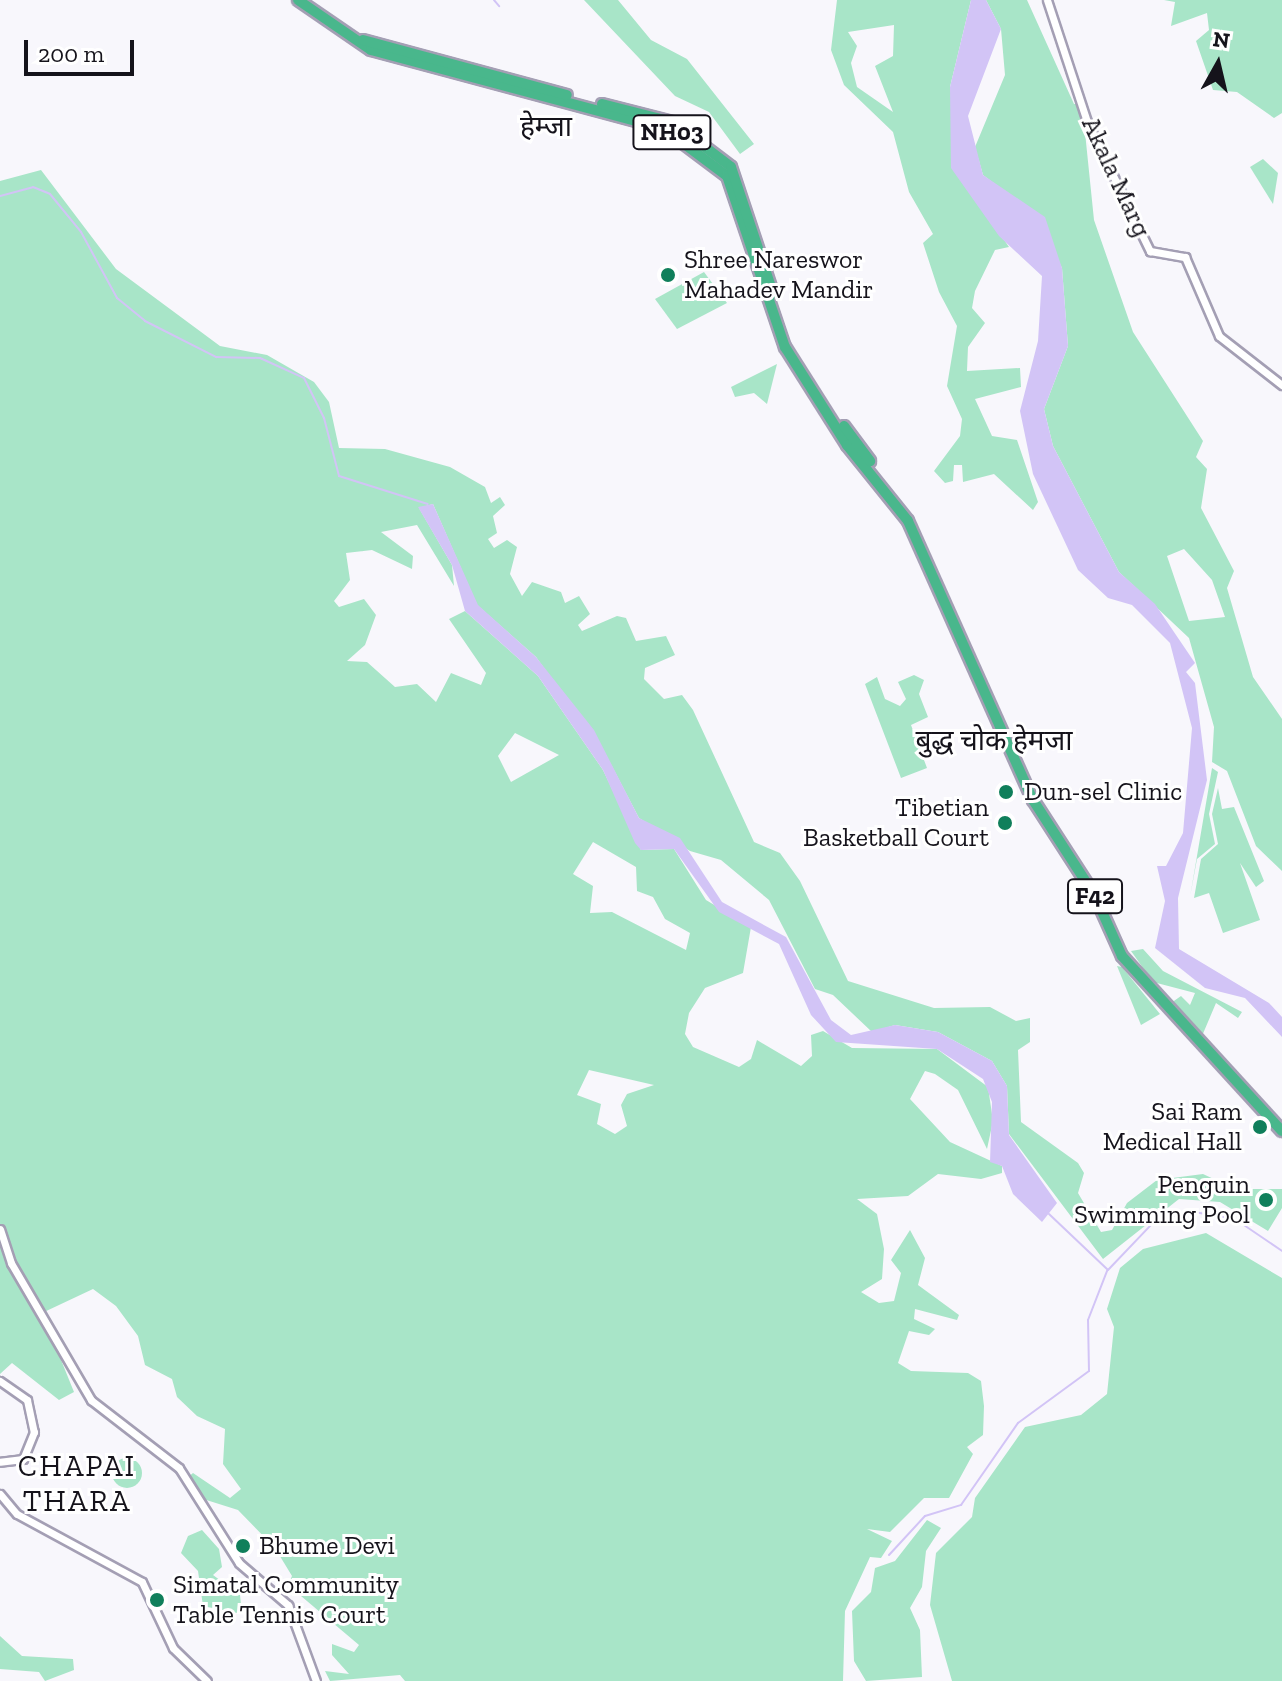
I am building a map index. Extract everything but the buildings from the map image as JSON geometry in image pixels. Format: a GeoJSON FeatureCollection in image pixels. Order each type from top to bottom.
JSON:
{"type":"FeatureCollection","features":[{"type":"Feature","properties":{"kind":"highway","name":"NH03"},"geometry":{"type":"LineString","coordinates":[[298,0],[371,50],[658,126],[718,166],[732,184],[785,347],[847,445],[871,467],[908,521],[959,627]]}},
{"type":"Feature","properties":{"kind":"highway"},"geometry":{"type":"LineString","coordinates":[[307,0],[362,39],[664,119],[723,158],[744,193],[790,344],[871,467]]}},
{"type":"Feature","properties":{"kind":"highway","name":"F42"},"geometry":{"type":"LineString","coordinates":[[959,627],[1033,800],[1095,896],[1122,956],[1282,1131]]}},
{"type":"Feature","properties":{"kind":"street","name":"Akala Marg"},"geometry":{"type":"LineString","coordinates":[[1047,0],[1087,122],[1150,251],[1185,257],[1219,336],[1282,385]]}},
{"type":"Feature","properties":{"kind":"street"},"geometry":{"type":"LineString","coordinates":[[0,1229],[11,1263],[91,1400],[179,1468],[239,1563],[286,1602],[316,1681]]}},
{"type":"Feature","properties":{"kind":"street"},"geometry":{"type":"LineString","coordinates":[[0,1381],[27,1400],[34,1432],[23,1459],[0,1462]]}},
{"type":"Feature","properties":{"kind":"street"},"geometry":{"type":"LineString","coordinates":[[0,1494],[17,1514],[142,1582],[173,1648],[207,1681]]}},
{"type":"Feature","properties":{"kind":"green space"},"geometry":{"type":"Polygon","coordinates":[[[584,0],[618,0],[651,40],[687,59],[754,144],[740,154],[709,112],[675,96],[584,0]]]}},
{"type":"Feature","properties":{"kind":"green space"},"geometry":{"type":"Polygon","coordinates":[[[837,0],[971,0],[950,87],[971,192],[1009,247],[995,250],[975,291],[972,308],[985,323],[968,347],[967,371],[1020,368],[1021,387],[975,399],[992,436],[1017,440],[1038,502],[1033,510],[994,474],[963,482],[962,465],[954,465],[953,481],[945,483],[934,471],[960,436],[962,419],[947,386],[957,326],[939,292],[923,243],[933,234],[909,192],[893,132],[844,85],[831,50],[837,0]],[[894,25],[848,32],[857,46],[851,63],[857,87],[893,112],[875,66],[893,56],[894,25]]]}},
{"type":"Feature","properties":{"kind":"green space"},"geometry":{"type":"Polygon","coordinates":[[[986,0],[1027,0],[1074,104],[1082,103],[1094,220],[1133,332],[1203,441],[1196,457],[1207,469],[1201,508],[1234,571],[1227,588],[1253,677],[1282,719],[1282,871],[1256,846],[1227,771],[1212,762],[1214,727],[1189,638],[1119,572],[1053,446],[1044,409],[1068,346],[1062,268],[1034,214],[983,175],[975,147],[1005,75],[1001,29],[986,0]],[[1184,549],[1167,556],[1189,621],[1225,617],[1212,580],[1184,549]]]}},
{"type":"Feature","properties":{"kind":"green space"},"geometry":{"type":"Polygon","coordinates":[[[1164,0],[1282,0],[1282,113],[1274,118],[1237,92],[1213,90],[1196,41],[1209,30],[1207,13],[1171,26],[1175,2],[1164,0]]]}},
{"type":"Feature","properties":{"kind":"green space"},"geometry":{"type":"Polygon","coordinates":[[[1263,159],[1278,173],[1273,204],[1250,167],[1263,159]]]}},
{"type":"Feature","properties":{"kind":"green space"},"geometry":{"type":"Polygon","coordinates":[[[41,170],[116,269],[220,346],[267,355],[314,382],[329,402],[339,448],[385,449],[450,467],[485,487],[491,503],[500,497],[505,505],[493,516],[497,533],[488,539],[494,548],[507,540],[517,547],[510,574],[522,596],[532,582],[561,592],[565,603],[579,596],[590,614],[578,625],[582,631],[617,616],[626,618],[636,641],[666,636],[675,655],[645,668],[644,679],[664,699],[682,695],[693,710],[754,842],[780,853],[800,881],[848,981],[934,1008],[990,1007],[1016,1021],[1030,1018],[1030,1042],[1018,1050],[1021,1122],[1078,1163],[1084,1173],[1078,1193],[1101,1232],[1112,1230],[1127,1203],[1157,1180],[1203,1174],[1235,1189],[1282,1189],[1282,1208],[1268,1231],[1220,1202],[1179,1199],[1103,1259],[1009,1134],[1007,1086],[992,1061],[938,1032],[895,1025],[872,1032],[833,995],[815,989],[769,900],[721,860],[690,851],[639,818],[605,753],[536,657],[477,605],[433,504],[419,508],[452,565],[454,586],[417,525],[381,532],[413,556],[412,569],[372,550],[346,553],[350,580],[334,601],[339,607],[364,599],[376,615],[365,645],[347,661],[367,662],[395,687],[417,684],[436,702],[451,673],[481,685],[486,673],[449,619],[465,611],[538,676],[603,770],[641,850],[674,849],[706,900],[751,927],[743,973],[705,988],[689,1013],[685,1034],[693,1047],[739,1067],[751,1059],[757,1040],[801,1066],[812,1056],[811,1035],[823,1031],[852,1048],[937,1049],[988,1087],[993,1121],[987,1149],[958,1090],[935,1074],[925,1071],[910,1099],[950,1142],[1002,1166],[1002,1173],[981,1179],[938,1174],[908,1196],[857,1199],[877,1214],[884,1249],[882,1279],[861,1292],[879,1303],[894,1301],[901,1273],[891,1260],[910,1230],[925,1258],[918,1285],[959,1315],[957,1320],[915,1309],[914,1319],[935,1329],[929,1335],[909,1331],[898,1363],[911,1371],[968,1373],[981,1381],[984,1406],[983,1435],[967,1447],[973,1454],[949,1498],[924,1498],[890,1532],[867,1529],[892,1541],[881,1558],[870,1557],[845,1611],[843,1681],[405,1681],[400,1675],[330,1681],[325,1671],[349,1674],[332,1655],[332,1644],[354,1652],[359,1645],[288,1585],[292,1576],[275,1548],[238,1510],[200,1498],[187,1478],[193,1473],[230,1498],[241,1489],[223,1464],[225,1429],[197,1416],[177,1397],[172,1379],[145,1365],[138,1336],[116,1306],[93,1289],[42,1313],[74,1392],[59,1400],[12,1363],[0,1374],[0,181],[41,170]],[[515,733],[498,756],[511,782],[559,755],[515,733]],[[593,842],[573,874],[593,886],[590,913],[612,912],[686,950],[690,933],[665,919],[653,897],[637,891],[636,867],[593,842]],[[589,1070],[577,1095],[601,1104],[597,1124],[615,1134],[627,1126],[621,1105],[627,1094],[654,1085],[589,1070]]]}},
{"type":"Feature","properties":{"kind":"green space"},"geometry":{"type":"Polygon","coordinates":[[[704,272],[727,303],[677,329],[655,299],[704,272]]]}},
{"type":"Feature","properties":{"kind":"green space"},"geometry":{"type":"Polygon","coordinates":[[[777,364],[767,404],[754,393],[735,397],[731,387],[777,364]]]}},
{"type":"Feature","properties":{"kind":"green space"},"geometry":{"type":"Polygon","coordinates":[[[914,675],[924,680],[919,694],[928,717],[911,725],[927,768],[901,778],[865,684],[877,677],[885,699],[900,706],[906,699],[898,682],[914,675]]]}},
{"type":"Feature","properties":{"kind":"green space"},"geometry":{"type":"Polygon","coordinates":[[[1212,768],[1218,772],[1209,814],[1215,844],[1197,859],[1190,897],[1212,768]]]}},
{"type":"Feature","properties":{"kind":"green space"},"geometry":{"type":"Polygon","coordinates":[[[1218,788],[1222,809],[1234,807],[1264,881],[1256,887],[1240,863],[1260,920],[1223,933],[1209,893],[1194,898],[1201,859],[1218,844],[1212,814],[1218,788]]]}},
{"type":"Feature","properties":{"kind":"green space"},"geometry":{"type":"Polygon","coordinates":[[[1143,949],[1163,971],[1242,1012],[1238,1018],[1216,1003],[1202,1036],[1171,1003],[1181,996],[1190,1005],[1195,993],[1153,982],[1131,951],[1143,949]]]}},
{"type":"Feature","properties":{"kind":"green space"},"geometry":{"type":"Polygon","coordinates":[[[1117,966],[1122,967],[1160,1014],[1141,1025],[1117,966]]]}},
{"type":"Feature","properties":{"kind":"green space"},"geometry":{"type":"Polygon","coordinates":[[[1206,1233],[1282,1278],[1282,1681],[952,1681],[930,1605],[936,1553],[972,1517],[975,1498],[1025,1427],[1081,1415],[1107,1394],[1114,1327],[1107,1309],[1120,1268],[1143,1249],[1206,1233]]]}},
{"type":"Feature","properties":{"kind":"green space"},"geometry":{"type":"Polygon","coordinates":[[[127,1458],[133,1459],[141,1467],[141,1479],[133,1487],[127,1488],[121,1487],[113,1479],[112,1473],[113,1467],[121,1459],[127,1458]]]}},
{"type":"Feature","properties":{"kind":"green space"},"geometry":{"type":"Polygon","coordinates":[[[927,1520],[941,1528],[926,1551],[922,1587],[910,1608],[920,1630],[922,1677],[866,1681],[854,1661],[852,1611],[871,1592],[875,1568],[895,1561],[927,1520]]]}},
{"type":"Feature","properties":{"kind":"green space"},"geometry":{"type":"Polygon","coordinates":[[[202,1530],[219,1549],[222,1567],[213,1575],[240,1595],[242,1614],[203,1606],[198,1571],[181,1553],[188,1536],[202,1530]]]}},
{"type":"Feature","properties":{"kind":"green space"},"geometry":{"type":"Polygon","coordinates":[[[0,1636],[22,1656],[73,1659],[74,1670],[45,1681],[39,1672],[0,1669],[0,1636]]]}},
{"type":"Feature","properties":{"kind":"shaded area"},"geometry":{"type":"Polygon","coordinates":[[[971,0],[986,0],[1001,29],[968,116],[983,175],[1045,217],[1062,268],[1068,346],[1044,409],[1053,446],[1119,572],[1155,604],[1195,663],[1186,672],[1195,683],[1207,780],[1178,898],[1179,949],[1269,1003],[1282,1017],[1282,1037],[1245,998],[1205,988],[1155,948],[1165,901],[1157,866],[1166,866],[1183,833],[1192,728],[1170,643],[1132,605],[1108,598],[1078,570],[1033,474],[1020,411],[1038,341],[1042,276],[999,236],[951,168],[950,87],[971,0]]]}},
{"type":"Feature","properties":{"kind":"shaded area"},"geometry":{"type":"Polygon","coordinates":[[[433,504],[478,605],[536,657],[594,730],[639,818],[680,838],[722,902],[786,937],[831,1020],[851,1035],[895,1025],[938,1032],[992,1061],[1007,1086],[1009,1135],[1057,1203],[1042,1222],[1013,1194],[1002,1166],[990,1162],[992,1102],[983,1079],[937,1049],[836,1042],[811,1015],[779,944],[719,912],[674,849],[641,850],[635,843],[603,770],[538,676],[465,611],[452,565],[418,507],[433,504]]]}},
{"type":"Feature","properties":{"kind":"waterway"},"geometry":{"type":"LineString","coordinates":[[494,0],[499,6]]}},
{"type":"Feature","properties":{"kind":"waterway"},"geometry":{"type":"LineString","coordinates":[[0,196],[33,187],[50,194],[81,232],[117,298],[145,321],[216,357],[260,358],[304,378],[324,418],[339,476],[428,504]]}},
{"type":"Feature","properties":{"kind":"waterway"},"geometry":{"type":"LineString","coordinates":[[1049,1214],[1108,1270],[1151,1225],[1188,1211],[1235,1219],[1282,1251]]}},
{"type":"Feature","properties":{"kind":"waterway"},"geometry":{"type":"LineString","coordinates":[[889,1555],[925,1516],[961,1505],[1018,1423],[1089,1371],[1088,1320],[1107,1271]]}},
{"type":"Feature","properties":{"kind":"place","name":"Shree Nareswor Mahadev Mandir"},"geometry":{"type":"Point","coordinates":[668,275]}},
{"type":"Feature","properties":{"kind":"place","name":"Dun-sel Clinic"},"geometry":{"type":"Point","coordinates":[1006,792]}},
{"type":"Feature","properties":{"kind":"place","name":"Tibetian Basketball Court"},"geometry":{"type":"Point","coordinates":[1005,823]}},
{"type":"Feature","properties":{"kind":"place","name":"Sai Ram Medical Hall"},"geometry":{"type":"Point","coordinates":[1260,1127]}},
{"type":"Feature","properties":{"kind":"place","name":"Penguin Swimming Pool"},"geometry":{"type":"Point","coordinates":[1266,1200]}},
{"type":"Feature","properties":{"kind":"place","name":"Bhume Devi"},"geometry":{"type":"Point","coordinates":[243,1546]}},
{"type":"Feature","properties":{"kind":"place","name":"Simatal Community Table Tennis Court"},"geometry":{"type":"Point","coordinates":[157,1600]}},
{"type":"Feature","properties":{"kind":"district","name":"हेम्जा"},"geometry":{"type":"Point","coordinates":[546,127]}},
{"type":"Feature","properties":{"kind":"district","name":"बुद्ध चोक हेमजा"},"geometry":{"type":"Point","coordinates":[994,741]}},
{"type":"Feature","properties":{"kind":"district","name":"CHAPAI THARA"},"geometry":{"type":"Point","coordinates":[77,1483]}}]}
